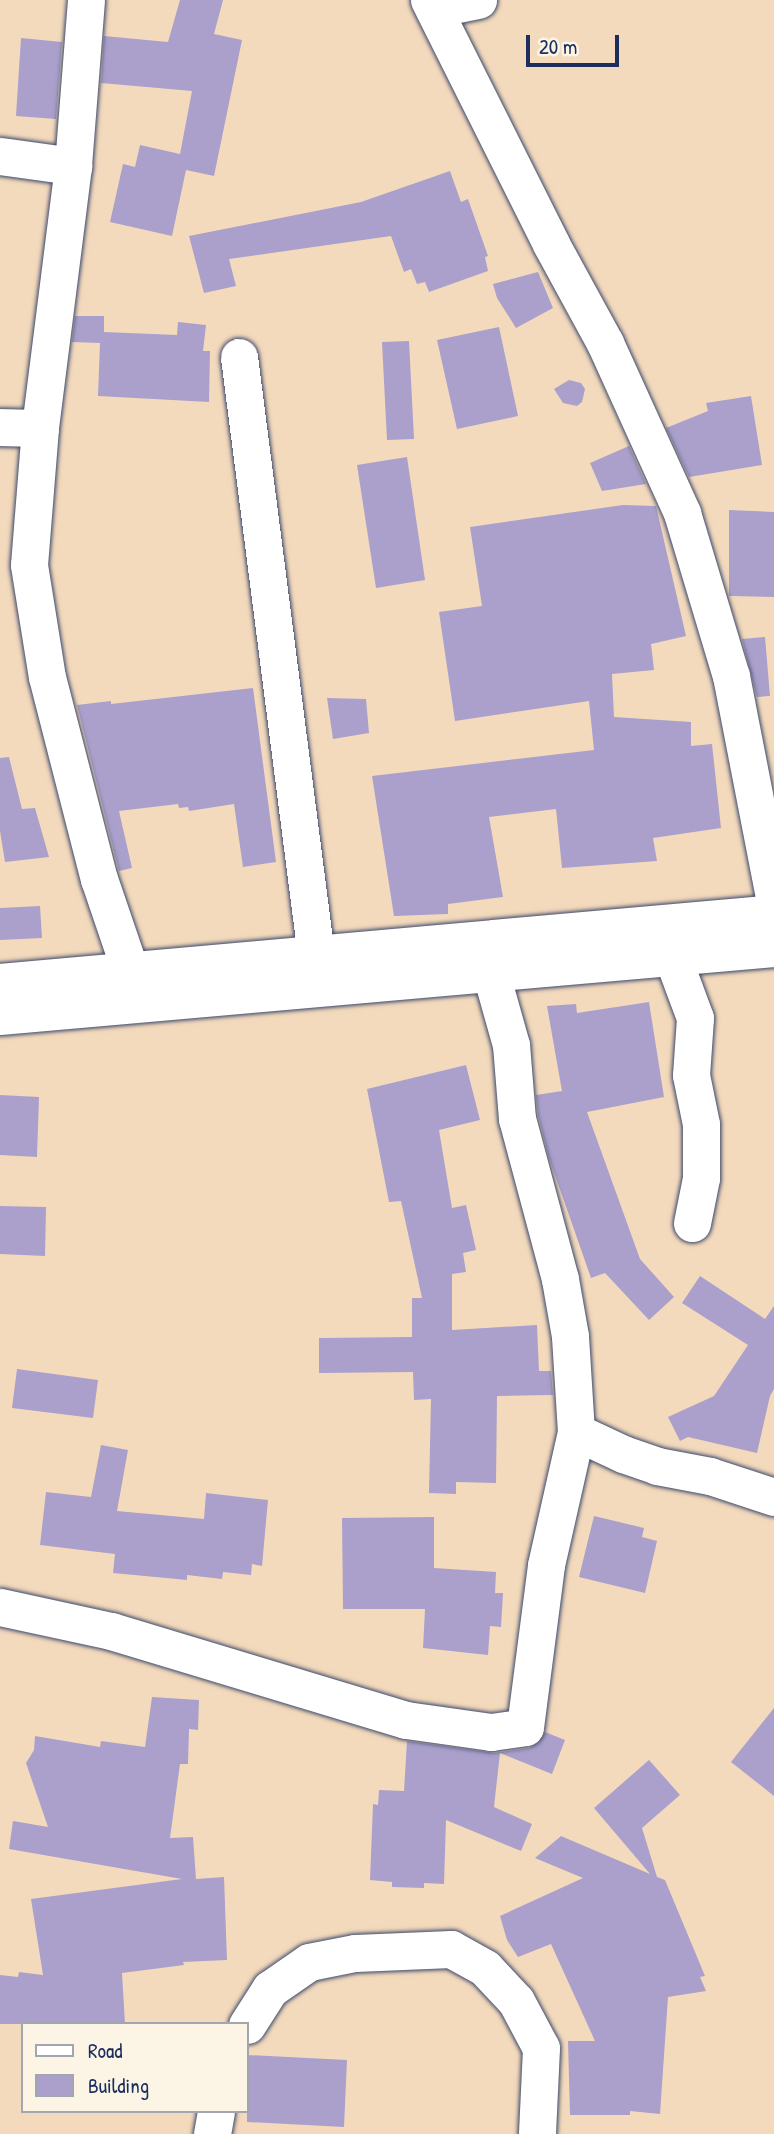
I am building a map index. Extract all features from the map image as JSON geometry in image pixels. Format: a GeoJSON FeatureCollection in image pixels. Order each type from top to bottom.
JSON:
{"type":"FeatureCollection","features":[{"type":"Feature","properties":{"kind":"main road"},"geometry":{"type":"LineString","coordinates":[[0,982],[131,973],[774,914]]}},
{"type":"Feature","properties":{"kind":"main road"},"geometry":{"type":"LineString","coordinates":[[0,1016],[774,948]]}},
{"type":"Feature","properties":{"kind":"street"},"geometry":{"type":"LineString","coordinates":[[86,0],[73,166],[40,428],[29,565],[47,677],[99,879],[131,973]]}},
{"type":"Feature","properties":{"kind":"street"},"geometry":{"type":"LineString","coordinates":[[478,0],[432,4],[551,244],[605,343],[682,513],[731,676],[774,897]]}},
{"type":"Feature","properties":{"kind":"street"},"geometry":{"type":"LineString","coordinates":[[0,156],[73,166]]}},
{"type":"Feature","properties":{"kind":"street"},"geometry":{"type":"LineString","coordinates":[[239,356],[316,956]]}},
{"type":"Feature","properties":{"kind":"street"},"geometry":{"type":"LineString","coordinates":[[0,427],[40,428]]}},
{"type":"Feature","properties":{"kind":"street"},"geometry":{"type":"LineString","coordinates":[[672,956],[695,1018],[691,1075],[701,1124],[701,1178],[692,1223]]}},
{"type":"Feature","properties":{"kind":"street"},"geometry":{"type":"LineString","coordinates":[[0,1606],[111,1631],[406,1720],[491,1732],[525,1727],[546,1565],[576,1432],[570,1336],[560,1279],[517,1119],[511,1045],[491,974]]}},
{"type":"Feature","properties":{"kind":"street"},"geometry":{"type":"LineString","coordinates":[[576,1432],[645,1462],[710,1476],[774,1497]]}},
{"type":"Feature","properties":{"kind":"street"},"geometry":{"type":"LineString","coordinates":[[248,2023],[270,1989],[309,1962],[355,1953],[451,1949],[485,1968],[516,2001],[541,2048],[537,2134]]}},
{"type":"Feature","properties":{"kind":"street"},"geometry":{"type":"LineString","coordinates":[[212,2134],[216,2113]]}},
{"type":"Feature","properties":{"kind":"building"},"geometry":{"type":"Polygon","coordinates":[[[180,0],[223,0],[214,34],[242,40],[214,176],[186,170],[172,236],[110,222],[123,164],[135,167],[140,145],[180,154],[192,91],[101,83],[104,36],[168,42],[180,0]]]}},
{"type":"Feature","properties":{"kind":"building"},"geometry":{"type":"Polygon","coordinates":[[[21,38],[62,42],[56,119],[16,116],[21,38]]]}},
{"type":"Feature","properties":{"kind":"building"},"geometry":{"type":"Polygon","coordinates":[[[450,171],[461,202],[468,199],[488,256],[485,257],[488,271],[429,292],[425,282],[417,284],[411,269],[404,272],[391,236],[229,259],[236,286],[204,293],[189,236],[361,202],[450,171]]]}},
{"type":"Feature","properties":{"kind":"building"},"geometry":{"type":"Polygon","coordinates":[[[538,272],[553,308],[516,328],[497,298],[493,284],[538,272]]]}},
{"type":"Feature","properties":{"kind":"building"},"geometry":{"type":"Polygon","coordinates":[[[75,316],[104,316],[104,332],[177,335],[178,322],[206,325],[203,351],[210,351],[209,402],[98,396],[100,343],[72,342],[75,316]]]}},
{"type":"Feature","properties":{"kind":"building"},"geometry":{"type":"Polygon","coordinates":[[[499,327],[518,416],[457,429],[437,340],[499,327]]]}},
{"type":"Feature","properties":{"kind":"building"},"geometry":{"type":"Polygon","coordinates":[[[409,341],[414,439],[387,440],[382,342],[409,341]]]}},
{"type":"Feature","properties":{"kind":"building"},"geometry":{"type":"Polygon","coordinates":[[[569,380],[581,383],[585,389],[582,402],[577,406],[563,403],[554,389],[569,380]]]}},
{"type":"Feature","properties":{"kind":"building"},"geometry":{"type":"Polygon","coordinates":[[[751,396],[762,465],[689,477],[666,428],[708,411],[706,403],[751,396]]]}},
{"type":"Feature","properties":{"kind":"building"},"geometry":{"type":"Polygon","coordinates":[[[629,446],[646,484],[602,491],[590,463],[629,446]]]}},
{"type":"Feature","properties":{"kind":"building"},"geometry":{"type":"Polygon","coordinates":[[[407,457],[425,580],[376,588],[357,465],[407,457]]]}},
{"type":"Feature","properties":{"kind":"building"},"geometry":{"type":"Polygon","coordinates":[[[623,505],[656,506],[686,636],[651,644],[654,670],[612,674],[614,717],[691,722],[691,746],[712,744],[721,828],[653,838],[657,861],[562,868],[556,809],[489,817],[503,897],[448,904],[448,914],[394,916],[372,776],[594,750],[589,701],[455,721],[439,612],[482,606],[470,527],[623,505]]]}},
{"type":"Feature","properties":{"kind":"building"},"geometry":{"type":"Polygon","coordinates":[[[729,510],[774,512],[774,597],[729,596],[729,510]]]}},
{"type":"Feature","properties":{"kind":"building"},"geometry":{"type":"Polygon","coordinates":[[[765,637],[770,696],[757,697],[742,639],[765,637]]]}},
{"type":"Feature","properties":{"kind":"building"},"geometry":{"type":"Polygon","coordinates":[[[253,688],[276,862],[243,867],[234,804],[189,811],[188,807],[179,808],[178,804],[119,811],[132,868],[119,871],[77,705],[111,701],[111,704],[253,688]]]}},
{"type":"Feature","properties":{"kind":"building"},"geometry":{"type":"Polygon","coordinates":[[[327,698],[366,699],[369,733],[333,739],[327,698]]]}},
{"type":"Feature","properties":{"kind":"building"},"geometry":{"type":"Polygon","coordinates":[[[9,757],[22,809],[35,808],[49,857],[5,862],[0,831],[0,758],[9,757]]]}},
{"type":"Feature","properties":{"kind":"building"},"geometry":{"type":"Polygon","coordinates":[[[40,906],[42,938],[0,940],[0,908],[40,906]]]}},
{"type":"Feature","properties":{"kind":"building"},"geometry":{"type":"Polygon","coordinates":[[[649,1002],[664,1097],[587,1112],[640,1259],[674,1297],[649,1320],[605,1273],[591,1278],[549,1158],[536,1095],[562,1091],[547,1006],[576,1004],[577,1013],[649,1002]]]}},
{"type":"Feature","properties":{"kind":"building"},"geometry":{"type":"Polygon","coordinates":[[[466,1065],[480,1120],[439,1130],[452,1208],[466,1205],[476,1250],[463,1253],[466,1272],[452,1274],[452,1330],[537,1325],[539,1371],[551,1371],[553,1395],[497,1396],[496,1483],[456,1482],[456,1494],[429,1493],[431,1399],[414,1400],[413,1372],[319,1373],[319,1338],[412,1337],[412,1298],[422,1298],[401,1201],[389,1202],[367,1089],[466,1065]]]}},
{"type":"Feature","properties":{"kind":"building"},"geometry":{"type":"Polygon","coordinates":[[[0,1095],[39,1097],[37,1157],[0,1155],[0,1095]]]}},
{"type":"Feature","properties":{"kind":"building"},"geometry":{"type":"Polygon","coordinates":[[[0,1206],[46,1207],[45,1256],[0,1254],[0,1206]]]}},
{"type":"Feature","properties":{"kind":"building"},"geometry":{"type":"Polygon","coordinates":[[[700,1276],[765,1319],[774,1306],[774,1389],[757,1453],[688,1437],[680,1441],[668,1417],[714,1396],[748,1345],[682,1303],[700,1276]]]}},
{"type":"Feature","properties":{"kind":"building"},"geometry":{"type":"Polygon","coordinates":[[[17,1369],[98,1380],[93,1418],[12,1408],[17,1369]]]}},
{"type":"Feature","properties":{"kind":"building"},"geometry":{"type":"Polygon","coordinates":[[[101,1445],[128,1450],[117,1511],[204,1519],[206,1493],[268,1500],[262,1566],[252,1564],[251,1575],[223,1572],[222,1579],[187,1575],[187,1580],[113,1573],[115,1554],[40,1545],[46,1492],[91,1497],[101,1445]]]}},
{"type":"Feature","properties":{"kind":"building"},"geometry":{"type":"Polygon","coordinates":[[[594,1516],[644,1528],[642,1537],[657,1541],[645,1593],[579,1577],[594,1516]]]}},
{"type":"Feature","properties":{"kind":"building"},"geometry":{"type":"Polygon","coordinates":[[[434,1517],[434,1568],[496,1572],[495,1593],[503,1593],[501,1627],[490,1626],[488,1655],[423,1648],[425,1609],[343,1609],[342,1518],[434,1517]]]}},
{"type":"Feature","properties":{"kind":"building"},"geometry":{"type":"Polygon","coordinates":[[[152,1697],[199,1700],[198,1730],[189,1729],[188,1764],[180,1764],[170,1838],[193,1837],[196,1879],[224,1877],[227,1960],[183,1962],[184,1965],[122,1973],[125,2022],[0,2024],[0,1975],[18,1977],[19,1972],[43,1975],[31,1899],[182,1879],[9,1849],[13,1821],[48,1827],[26,1763],[34,1750],[35,1736],[100,1747],[101,1741],[145,1747],[152,1697]]]}},
{"type":"Feature","properties":{"kind":"building"},"geometry":{"type":"Polygon","coordinates":[[[774,1708],[774,1796],[731,1762],[774,1708]]]}},
{"type":"Feature","properties":{"kind":"building"},"geometry":{"type":"Polygon","coordinates":[[[545,1732],[565,1740],[552,1774],[500,1753],[494,1807],[532,1824],[521,1851],[446,1820],[444,1884],[424,1883],[424,1888],[392,1887],[392,1882],[370,1880],[373,1804],[378,1805],[379,1790],[404,1791],[407,1741],[494,1753],[529,1748],[539,1742],[545,1732]]]}},
{"type":"Feature","properties":{"kind":"building"},"geometry":{"type":"Polygon","coordinates":[[[649,1760],[680,1795],[642,1828],[657,1877],[665,1880],[705,1976],[700,1977],[706,1991],[668,1997],[660,2114],[630,2111],[630,2115],[570,2115],[568,2041],[595,2041],[551,1944],[518,1957],[507,1940],[500,1916],[583,1878],[535,1858],[561,1836],[650,1874],[594,1808],[649,1760]]]}},
{"type":"Feature","properties":{"kind":"building"},"geometry":{"type":"Polygon","coordinates":[[[248,2055],[347,2060],[344,2127],[247,2122],[248,2055]]]}}]}
